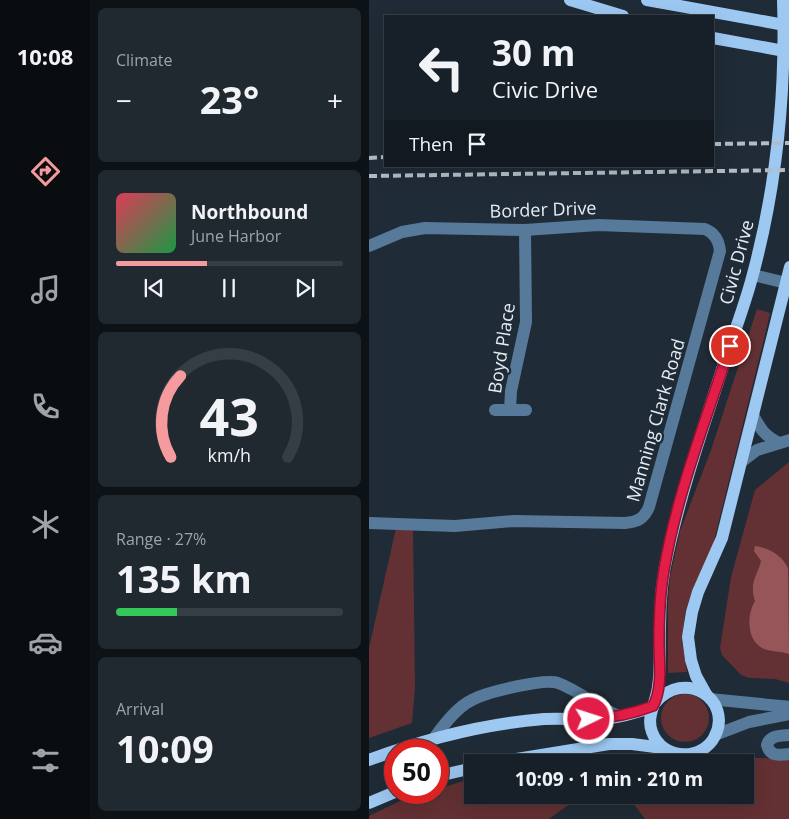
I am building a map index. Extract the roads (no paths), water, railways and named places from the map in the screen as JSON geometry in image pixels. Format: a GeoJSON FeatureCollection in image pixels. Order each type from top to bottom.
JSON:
{"type":"FeatureCollection","features":[{"type":"Feature","properties":{"kind":"main road"},"geometry":{"type":"LineString","coordinates":[[570,0],[620,15]]}},
{"type":"Feature","properties":{"kind":"main road"},"geometry":{"type":"LineString","coordinates":[[647,0],[787,26]]}},
{"type":"Feature","properties":{"kind":"main road","name":"Civic Drive"},"geometry":{"type":"LineString","coordinates":[[654,704],[659,686],[660,623],[664,570],[671,537],[688,473],[753,275],[771,192],[780,127],[787,52],[787,26],[783,0]]}},
{"type":"Feature","properties":{"kind":"main road"},"geometry":{"type":"LineString","coordinates":[[714,38],[787,52]]}},
{"type":"Feature","properties":{"kind":"main road"},"geometry":{"type":"LineString","coordinates":[[547,754],[609,744],[639,744],[663,748],[677,754],[692,754],[706,747],[715,735],[718,728],[717,712],[697,676],[691,660],[688,637],[690,624],[695,601],[722,538],[787,283],[789,267]]}},
{"type":"Feature","properties":{"kind":"main road"},"geometry":{"type":"LineString","coordinates":[[663,748],[652,733],[650,715],[654,704],[661,695],[679,687],[689,687],[698,690],[708,697]]}},
{"type":"Feature","properties":{"kind":"main road"},"geometry":{"type":"LineString","coordinates":[[369,760],[434,738],[477,729],[544,720],[606,718],[619,716],[654,704]]}},
{"type":"Feature","properties":{"kind":"main road"},"geometry":{"type":"LineString","coordinates":[[449,773],[464,770]]}},
{"type":"Feature","properties":{"kind":"main road"},"geometry":{"type":"LineString","coordinates":[[369,803],[384,797]]}},
{"type":"Feature","properties":{"kind":"street","name":"Border Drive"},"geometry":{"type":"LineString","coordinates":[[369,246],[402,232],[425,228],[525,230],[599,225],[699,228],[710,231],[717,240]]}},
{"type":"Feature","properties":{"kind":"street","name":"Boyd Place"},"geometry":{"type":"LineString","coordinates":[[510,410],[511,391],[526,322],[525,230]]}},
{"type":"Feature","properties":{"kind":"street","name":"Manning Clark Road"},"geometry":{"type":"LineString","coordinates":[[369,523],[455,526],[530,520],[625,523],[641,518],[649,507],[719,257],[719,244],[717,240]]}},
{"type":"Feature","properties":{"kind":"street"},"geometry":{"type":"LineString","coordinates":[[753,275],[787,283]]}},
{"type":"Feature","properties":{"kind":"street"},"geometry":{"type":"LineString","coordinates":[[495,410],[525,410]]}},
{"type":"Feature","properties":{"kind":"street"},"geometry":{"type":"LineString","coordinates":[[753,415],[761,430],[767,436],[784,441]]}},
{"type":"Feature","properties":{"kind":"street"},"geometry":{"type":"LineString","coordinates":[[741,462],[757,450],[784,441]]}},
{"type":"Feature","properties":{"kind":"street"},"geometry":{"type":"LineString","coordinates":[[434,738],[465,704],[472,699],[488,693],[544,681],[558,683],[608,712],[619,716]]}},
{"type":"Feature","properties":{"kind":"street"},"geometry":{"type":"LineString","coordinates":[[708,697],[789,707]]}},
{"type":"Feature","properties":{"kind":"street"},"geometry":{"type":"LineString","coordinates":[[715,735],[749,722],[789,714]]}},
{"type":"Feature","properties":{"kind":"street"},"geometry":{"type":"LineString","coordinates":[[789,735],[769,739],[767,745],[770,752],[775,755],[789,754]]}},
{"type":"Feature","properties":{"kind":"railway"},"geometry":{"type":"LineString","coordinates":[[714,144],[790,143]]}},
{"type":"Feature","properties":{"kind":"railway"},"geometry":{"type":"LineString","coordinates":[[369,158],[384,157]]}},
{"type":"Feature","properties":{"kind":"railway"},"geometry":{"type":"LineString","coordinates":[[369,176],[790,170]]}}]}
